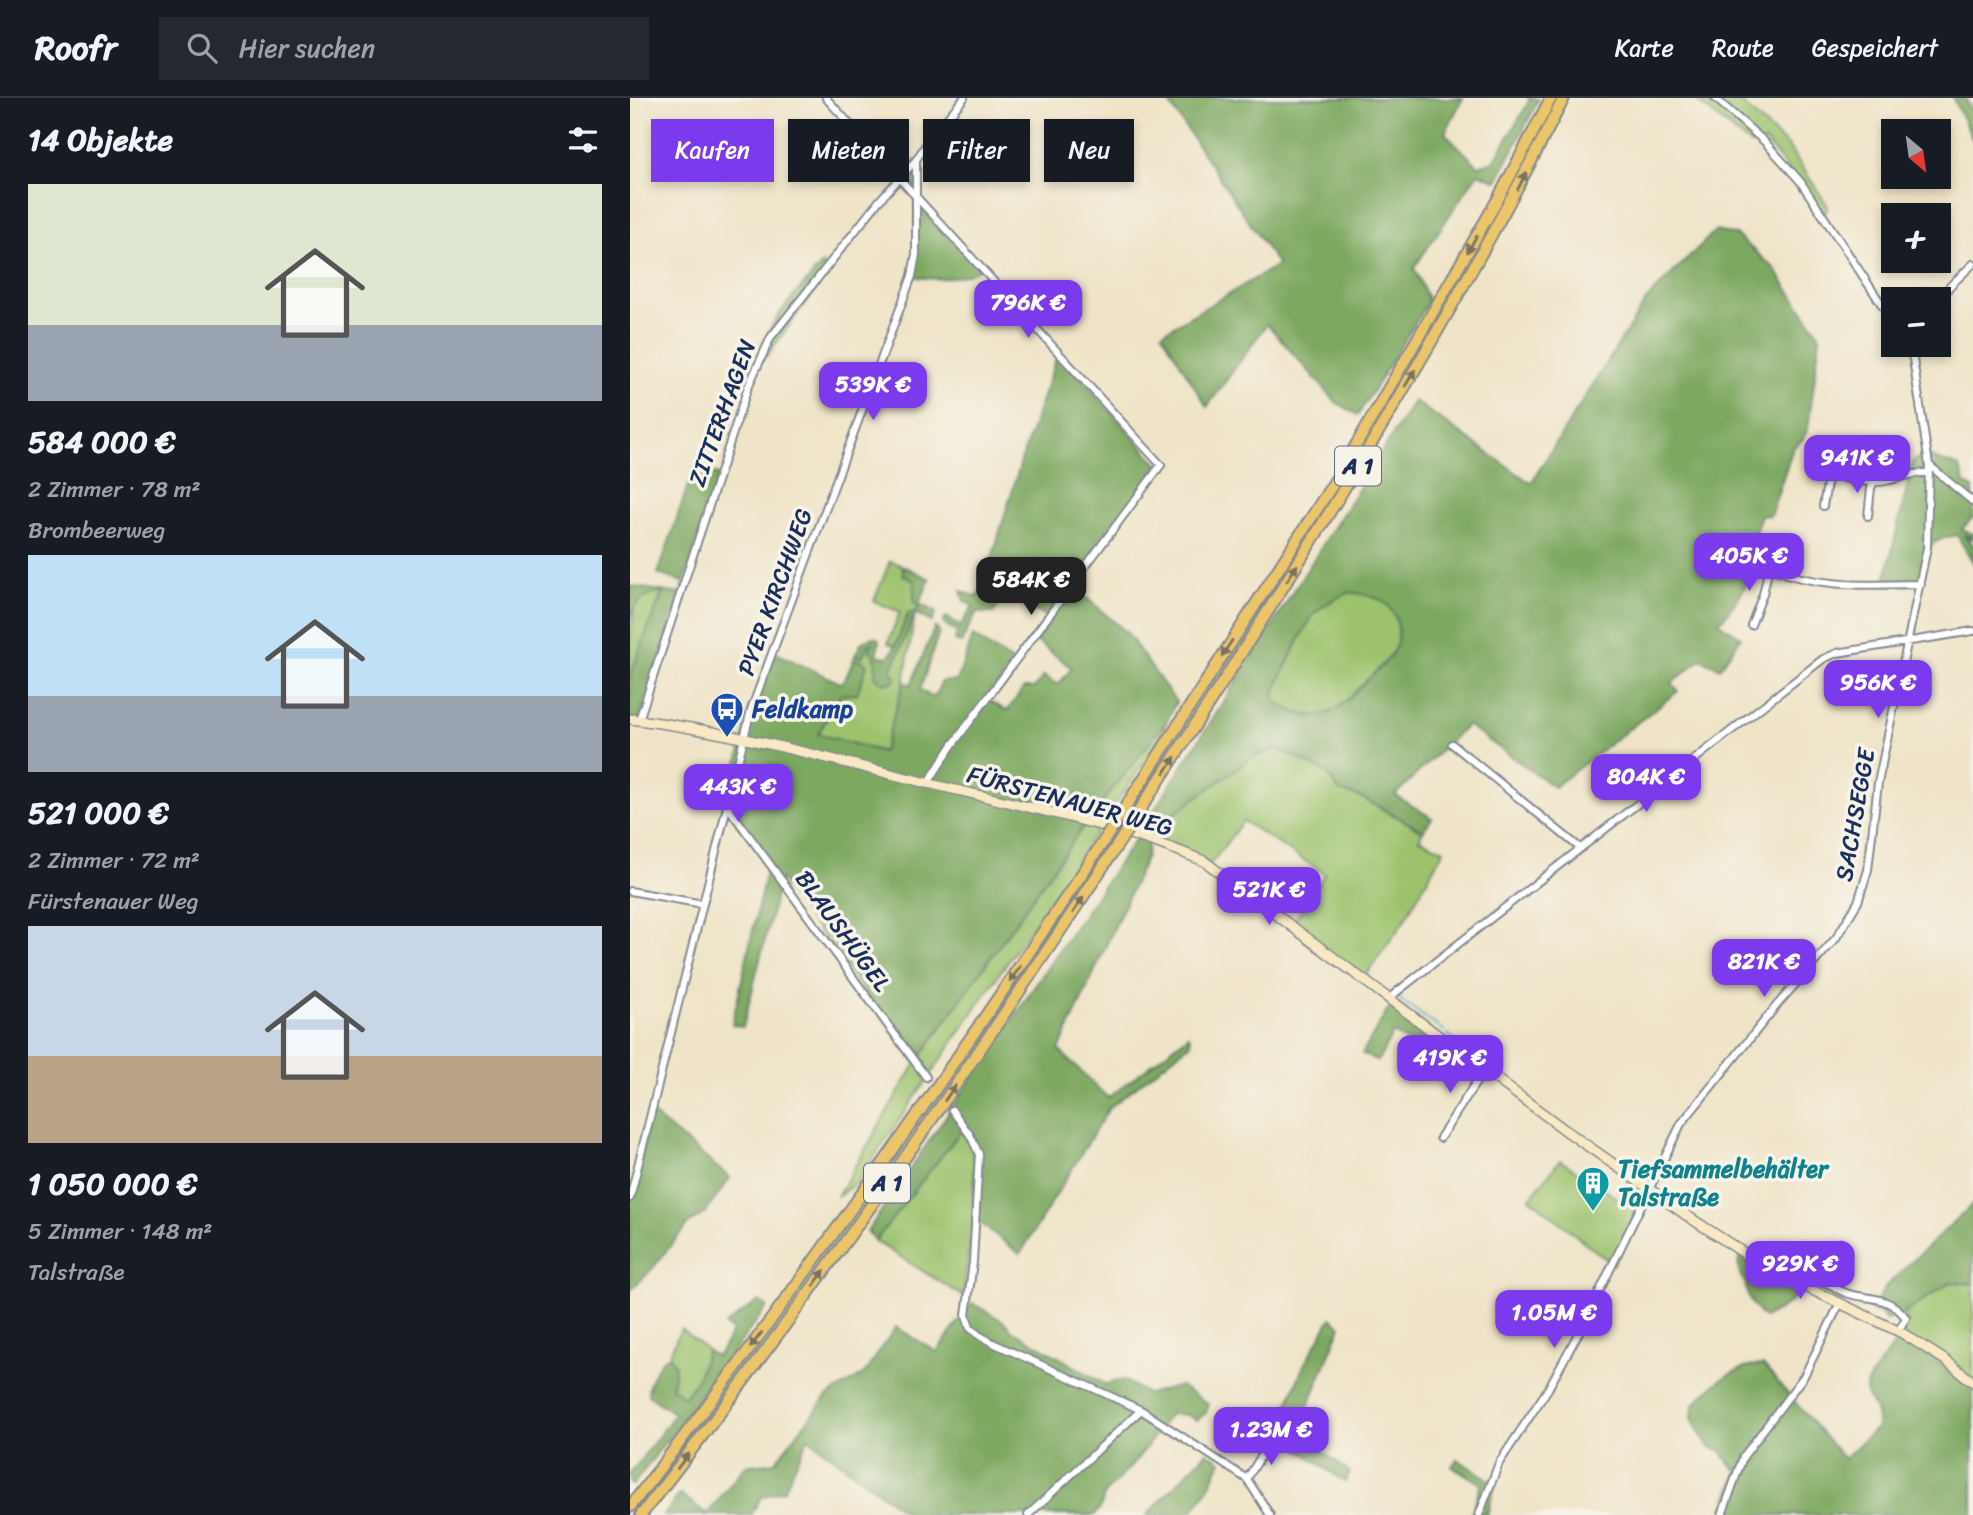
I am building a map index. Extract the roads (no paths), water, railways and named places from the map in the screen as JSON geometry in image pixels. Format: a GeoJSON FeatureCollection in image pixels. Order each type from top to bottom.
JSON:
{"type":"FeatureCollection","features":[{"type":"Feature","properties":{"kind":"highway","name":"A 1"},"geometry":{"type":"LineString","coordinates":[[630,1507],[828,1242],[1002,994],[1107,836],[1340,473],[1491,211],[1551,98]]}},
{"type":"Feature","properties":{"kind":"highway","name":"A 1"},"geometry":{"type":"LineString","coordinates":[[642,1515],[839,1251],[1011,1006],[1120,841],[1307,551],[1457,298],[1564,98]]}},
{"type":"Feature","properties":{"kind":"street"},"geometry":{"type":"LineString","coordinates":[[826,98],[846,119]]}},
{"type":"Feature","properties":{"kind":"street"},"geometry":{"type":"LineString","coordinates":[[916,160],[964,98]]}},
{"type":"Feature","properties":{"kind":"street"},"geometry":{"type":"LineString","coordinates":[[1715,98],[1765,142],[1800,181],[1881,303]]}},
{"type":"Feature","properties":{"kind":"street","name":"ZITTERHAGEN"},"geometry":{"type":"LineString","coordinates":[[909,167],[916,160]]}},
{"type":"Feature","properties":{"kind":"street","name":"PYER KIRCHWEG"},"geometry":{"type":"LineString","coordinates":[[630,1198],[633,1173],[751,710],[912,276],[916,254],[916,160]]}},
{"type":"Feature","properties":{"kind":"street","name":"ZITTERHAGEN"},"geometry":{"type":"LineString","coordinates":[[635,719],[748,387],[771,337],[896,182]]}},
{"type":"Feature","properties":{"kind":"street"},"geometry":{"type":"LineString","coordinates":[[904,182],[1161,465],[951,747],[928,783]]}},
{"type":"Feature","properties":{"kind":"street"},"geometry":{"type":"LineString","coordinates":[[1949,287],[1973,264]]}},
{"type":"Feature","properties":{"kind":"street","name":"SACHSEGGE"},"geometry":{"type":"LineString","coordinates":[[1479,1515],[1499,1462],[1548,1389],[1585,1321],[1681,1124],[1769,1014],[1836,938],[1858,902],[1868,870],[1878,783],[1922,584],[1927,548],[1929,469],[1913,357]]}},
{"type":"Feature","properties":{"kind":"street"},"geometry":{"type":"LineString","coordinates":[[1823,506],[1829,473],[1874,482],[1890,481],[1908,473],[1929,469],[1973,502]]}},
{"type":"Feature","properties":{"kind":"street"},"geometry":{"type":"LineString","coordinates":[[1868,516],[1874,482]]}},
{"type":"Feature","properties":{"kind":"street"},"geometry":{"type":"LineString","coordinates":[[1751,625],[1763,594],[1769,567],[1784,574],[1849,585],[1922,584]]}},
{"type":"Feature","properties":{"kind":"street"},"geometry":{"type":"LineString","coordinates":[[1388,998],[1823,659],[1837,653],[1973,631]]}},
{"type":"Feature","properties":{"kind":"street","name":"FÜRSTENAUER WEG"},"geometry":{"type":"LineString","coordinates":[[635,719],[744,738],[1087,821],[1158,841],[1210,865],[1565,1130],[1750,1257],[1898,1331],[1945,1360],[1973,1382]]}},
{"type":"Feature","properties":{"kind":"street"},"geometry":{"type":"LineString","coordinates":[[1452,744],[1580,848]]}},
{"type":"Feature","properties":{"kind":"street","name":"BLAUSHÜGEL"},"geometry":{"type":"LineString","coordinates":[[728,807],[926,1077]]}},
{"type":"Feature","properties":{"kind":"street"},"geometry":{"type":"LineString","coordinates":[[630,891],[703,904]]}},
{"type":"Feature","properties":{"kind":"street"},"geometry":{"type":"LineString","coordinates":[[1440,1138],[1484,1070]]}},
{"type":"Feature","properties":{"kind":"street"},"geometry":{"type":"LineString","coordinates":[[952,1110],[970,1135],[979,1154],[974,1262],[966,1315],[970,1328],[995,1344],[1141,1410],[1247,1479],[1270,1515]]}},
{"type":"Feature","properties":{"kind":"street"},"geometry":{"type":"LineString","coordinates":[[1833,1286],[1840,1243]]}},
{"type":"Feature","properties":{"kind":"street"},"geometry":{"type":"LineString","coordinates":[[1788,1262],[1791,1268],[1838,1290],[1858,1297],[1879,1298],[1900,1311],[1906,1318],[1898,1331]]}},
{"type":"Feature","properties":{"kind":"street"},"geometry":{"type":"LineString","coordinates":[[1722,1515],[1743,1457],[1804,1376],[1840,1303]]}},
{"type":"Feature","properties":{"kind":"street"},"geometry":{"type":"LineString","coordinates":[[1028,1515],[1141,1410]]}},
{"type":"Feature","properties":{"kind":"street"},"geometry":{"type":"LineString","coordinates":[[1247,1479],[1271,1440]]}},
{"type":"Feature","properties":{"kind":"waterway"},"geometry":{"type":"LineString","coordinates":[[1398,998],[1444,1031]]}},
{"type":"Feature","properties":{"kind":"waterway"},"geometry":{"type":"LineString","coordinates":[[1448,1034],[1459,1045]]}},
{"type":"Feature","properties":{"kind":"tunnel"},"geometry":{"type":"LineString","coordinates":[[926,1077],[952,1110]]}},
{"type":"Feature","properties":{"kind":"place","name":"Feldkamp"},"geometry":{"type":"Point","coordinates":[727,739]}},
{"type":"Feature","properties":{"kind":"place","name":"Tiefsammelbehälter Talstraße"},"geometry":{"type":"Point","coordinates":[1593,1213]}}]}
